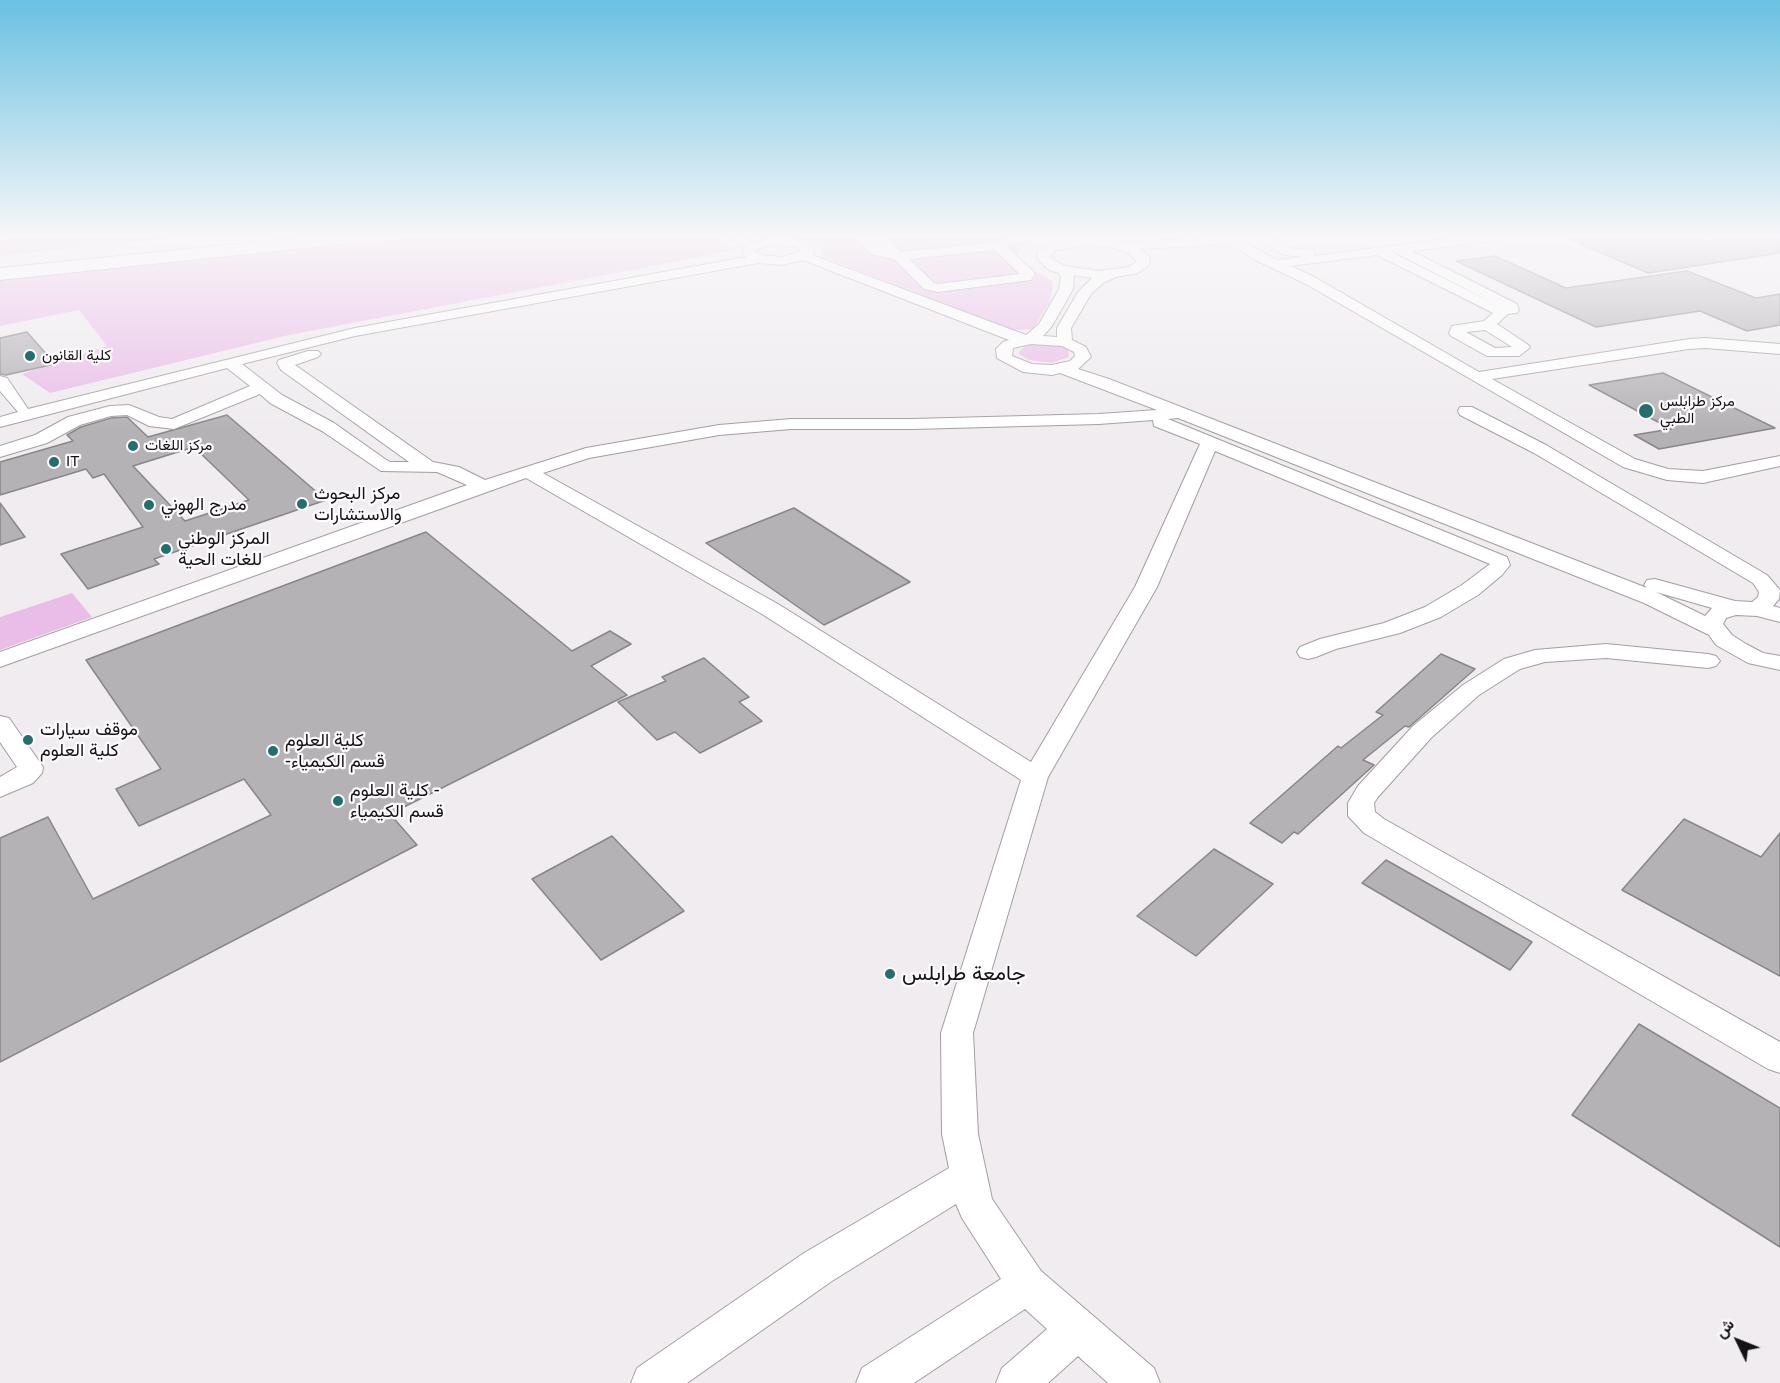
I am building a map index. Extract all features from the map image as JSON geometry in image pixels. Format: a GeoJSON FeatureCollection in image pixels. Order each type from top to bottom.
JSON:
{"type":"FeatureCollection","features":[{"type":"Feature","properties":{"kind":"street"},"geometry":{"type":"LineString","coordinates":[[0,413],[330,330],[482,301]]}},
{"type":"Feature","properties":{"kind":"street"},"geometry":{"type":"LineString","coordinates":[[0,422],[230,362],[508,301]]}},
{"type":"Feature","properties":{"kind":"street"},"geometry":{"type":"LineString","coordinates":[[898,301],[968,330],[1004,349]]}},
{"type":"Feature","properties":{"kind":"street"},"geometry":{"type":"LineString","coordinates":[[913,301],[999,332],[1028,339],[1065,342],[1081,350],[1082,360]]}},
{"type":"Feature","properties":{"kind":"street"},"geometry":{"type":"LineString","coordinates":[[1004,349],[1016,342],[1028,339],[1045,326],[1059,301]]}},
{"type":"Feature","properties":{"kind":"street"},"geometry":{"type":"LineString","coordinates":[[1065,342],[1064,328],[1080,301]]}},
{"type":"Feature","properties":{"kind":"street"},"geometry":{"type":"LineString","coordinates":[[1356,301],[1391,316],[1476,378],[1629,463],[1667,474],[1703,477],[1776,465]]}},
{"type":"Feature","properties":{"kind":"street"},"geometry":{"type":"LineString","coordinates":[[1478,301],[1494,309],[1512,310],[1512,307],[1499,301]]}},
{"type":"Feature","properties":{"kind":"street"},"geometry":{"type":"LineString","coordinates":[[1488,325],[1503,311]]}},
{"type":"Feature","properties":{"kind":"street"},"geometry":{"type":"LineString","coordinates":[[1476,378],[1689,344],[1780,349]]}},
{"type":"Feature","properties":{"kind":"street"},"geometry":{"type":"LineString","coordinates":[[351,345],[285,363],[287,367],[426,465]]}},
{"type":"Feature","properties":{"kind":"street"},"geometry":{"type":"LineString","coordinates":[[1004,349],[1005,358],[1019,366],[1041,370],[1064,369],[1082,360]]}},
{"type":"Feature","properties":{"kind":"street"},"geometry":{"type":"LineString","coordinates":[[1082,360],[1136,385],[1480,521],[1649,583],[1734,608]]}},
{"type":"Feature","properties":{"kind":"street"},"geometry":{"type":"LineString","coordinates":[[230,362],[276,399],[328,427],[379,464],[387,467],[426,465],[452,471],[483,486]]}},
{"type":"Feature","properties":{"kind":"street"},"geometry":{"type":"LineString","coordinates":[[1064,369],[1103,382],[1652,598],[1715,630],[1738,650],[1780,663]]}},
{"type":"Feature","properties":{"kind":"street"},"geometry":{"type":"LineString","coordinates":[[1,381],[21,408]]}},
{"type":"Feature","properties":{"kind":"street"},"geometry":{"type":"LineString","coordinates":[[0,452],[41,439],[74,421],[110,411],[129,410],[155,422],[174,424],[262,387]]}},
{"type":"Feature","properties":{"kind":"street"},"geometry":{"type":"LineString","coordinates":[[1466,411],[1540,449],[1760,579],[1770,591],[1768,599],[1758,609]]}},
{"type":"Feature","properties":{"kind":"street"},"geometry":{"type":"LineString","coordinates":[[0,660],[483,486],[586,453],[719,429],[791,424],[913,424],[1147,417],[1181,413]]}},
{"type":"Feature","properties":{"kind":"street"},"geometry":{"type":"LineString","coordinates":[[1147,417],[1500,561],[1495,571],[1470,591],[1433,612],[1392,628],[1328,644],[1308,652]]}},
{"type":"Feature","properties":{"kind":"street"},"geometry":{"type":"LineString","coordinates":[[1139,1383],[1027,1285],[975,1206],[960,1134],[957,1033],[1035,777],[1146,587],[1209,443]]}},
{"type":"Feature","properties":{"kind":"street"},"geometry":{"type":"LineString","coordinates":[[526,471],[770,609],[1035,777]]}},
{"type":"Feature","properties":{"kind":"street"},"geometry":{"type":"LineString","coordinates":[[1715,630],[1713,618],[1724,610],[1758,609],[1780,615]]}},
{"type":"Feature","properties":{"kind":"street"},"geometry":{"type":"LineString","coordinates":[[1708,661],[1606,651],[1544,656],[1512,664],[1471,690],[1422,732],[1367,792],[1361,803],[1362,816],[1374,826],[1780,1059]]}},
{"type":"Feature","properties":{"kind":"street"},"geometry":{"type":"LineString","coordinates":[[0,724],[30,766],[29,773],[24,777],[0,788]]}},
{"type":"Feature","properties":{"kind":"street"},"geometry":{"type":"LineString","coordinates":[[652,1383],[818,1267],[969,1176]]}},
{"type":"Feature","properties":{"kind":"street"},"geometry":{"type":"LineString","coordinates":[[877,1383],[1027,1285]]}},
{"type":"Feature","properties":{"kind":"street"},"geometry":{"type":"LineString","coordinates":[[1017,1383],[1078,1329]]}},
{"type":"Feature","properties":{"kind":"shaded area"},"geometry":{"type":"Polygon","coordinates":[[[0,301],[471,301],[289,335],[50,393],[22,374],[107,346],[79,310],[0,326],[0,301]]]}},
{"type":"Feature","properties":{"kind":"shaded area"},"geometry":{"type":"Polygon","coordinates":[[[937,301],[1050,301],[1033,329],[1014,330],[937,301]]]}},
{"type":"Feature","properties":{"kind":"shaded area"},"geometry":{"type":"Polygon","coordinates":[[[1031,344],[1064,347],[1068,350],[1069,357],[1052,363],[1029,360],[1019,352],[1031,344]]]}},
{"type":"Feature","properties":{"kind":"shaded area"},"geometry":{"type":"Polygon","coordinates":[[[72,593],[92,617],[0,650],[0,617],[72,593]]]}},
{"type":"Feature","properties":{"kind":"building"},"geometry":{"type":"Polygon","coordinates":[[[1540,301],[1780,301],[1780,325],[1747,331],[1700,311],[1596,327],[1540,301]]]}},
{"type":"Feature","properties":{"kind":"building","name":"كلية القانون"},"geometry":{"type":"Polygon","coordinates":[[[27,332],[55,364],[6,375],[0,374],[0,338],[27,332]]]}},
{"type":"Feature","properties":{"kind":"building"},"geometry":{"type":"Polygon","coordinates":[[[1663,373],[1775,428],[1659,449],[1634,435],[1671,429],[1589,385],[1663,373]]]}},
{"type":"Feature","properties":{"kind":"building"},"geometry":{"type":"Polygon","coordinates":[[[227,415],[326,500],[154,559],[159,564],[88,589],[61,554],[143,527],[104,474],[93,478],[86,469],[0,495],[0,462],[73,441],[67,435],[81,427],[111,418],[127,417],[148,437],[227,415]],[[194,447],[133,466],[185,521],[249,500],[194,447]]]}},
{"type":"Feature","properties":{"kind":"building"},"geometry":{"type":"Polygon","coordinates":[[[0,503],[25,537],[0,545],[0,503]]]}},
{"type":"Feature","properties":{"kind":"building"},"geometry":{"type":"Polygon","coordinates":[[[794,508],[910,582],[824,625],[706,543],[794,508]]]}},
{"type":"Feature","properties":{"kind":"building","name":"كلية العلوم - قسم الكيمياء"},"geometry":{"type":"Polygon","coordinates":[[[426,532],[572,651],[610,631],[631,644],[591,666],[627,695],[390,814],[417,845],[0,1062],[0,838],[48,817],[93,899],[271,815],[244,779],[139,826],[116,789],[161,769],[86,660],[426,532]]]}},
{"type":"Feature","properties":{"kind":"building"},"geometry":{"type":"Polygon","coordinates":[[[1441,654],[1475,669],[1409,727],[1405,726],[1363,760],[1374,765],[1298,834],[1294,832],[1282,843],[1250,823],[1338,746],[1341,748],[1383,715],[1376,712],[1441,654]]]}},
{"type":"Feature","properties":{"kind":"building"},"geometry":{"type":"Polygon","coordinates":[[[704,658],[749,697],[739,702],[762,721],[700,753],[675,732],[657,740],[618,702],[666,681],[662,677],[704,658]]]}},
{"type":"Feature","properties":{"kind":"building"},"geometry":{"type":"Polygon","coordinates":[[[1684,819],[1761,857],[1780,833],[1780,976],[1622,890],[1684,819]]]}},
{"type":"Feature","properties":{"kind":"building"},"geometry":{"type":"Polygon","coordinates":[[[612,836],[684,911],[601,960],[532,879],[612,836]]]}},
{"type":"Feature","properties":{"kind":"building"},"geometry":{"type":"Polygon","coordinates":[[[1214,849],[1273,884],[1196,956],[1137,916],[1214,849]]]}},
{"type":"Feature","properties":{"kind":"building"},"geometry":{"type":"Polygon","coordinates":[[[1386,860],[1532,942],[1510,970],[1362,883],[1386,860]]]}},
{"type":"Feature","properties":{"kind":"building"},"geometry":{"type":"Polygon","coordinates":[[[1639,1024],[1780,1108],[1780,1247],[1572,1115],[1639,1024]]]}},
{"type":"Feature","properties":{"kind":"place","name":"كلية القانون"},"geometry":{"type":"Point","coordinates":[30,356]}},
{"type":"Feature","properties":{"kind":"place","name":"مركز طرابلس الطبي"},"geometry":{"type":"Point","coordinates":[1646,411]}},
{"type":"Feature","properties":{"kind":"place","name":"مركز اللغات"},"geometry":{"type":"Point","coordinates":[133,446]}},
{"type":"Feature","properties":{"kind":"place","name":"IT"},"geometry":{"type":"Point","coordinates":[54,462]}},
{"type":"Feature","properties":{"kind":"place","name":"مركز البحوث والاستشارات"},"geometry":{"type":"Point","coordinates":[302,504]}},
{"type":"Feature","properties":{"kind":"place","name":"مدرج الهوني"},"geometry":{"type":"Point","coordinates":[149,505]}},
{"type":"Feature","properties":{"kind":"place","name":"المركز الوطني للغات الحية"},"geometry":{"type":"Point","coordinates":[166,549]}},
{"type":"Feature","properties":{"kind":"place","name":"موقف سيارات كلية العلوم"},"geometry":{"type":"Point","coordinates":[28,740]}},
{"type":"Feature","properties":{"kind":"place","name":"كلية العلوم -قسم الكيمياء"},"geometry":{"type":"Point","coordinates":[273,751]}},
{"type":"Feature","properties":{"kind":"place","name":"كلية العلوم - قسم الكيمياء"},"geometry":{"type":"Point","coordinates":[338,801]}},
{"type":"Feature","properties":{"kind":"place","name":"جامعة طرابلس"},"geometry":{"type":"Point","coordinates":[890,974]}}]}
